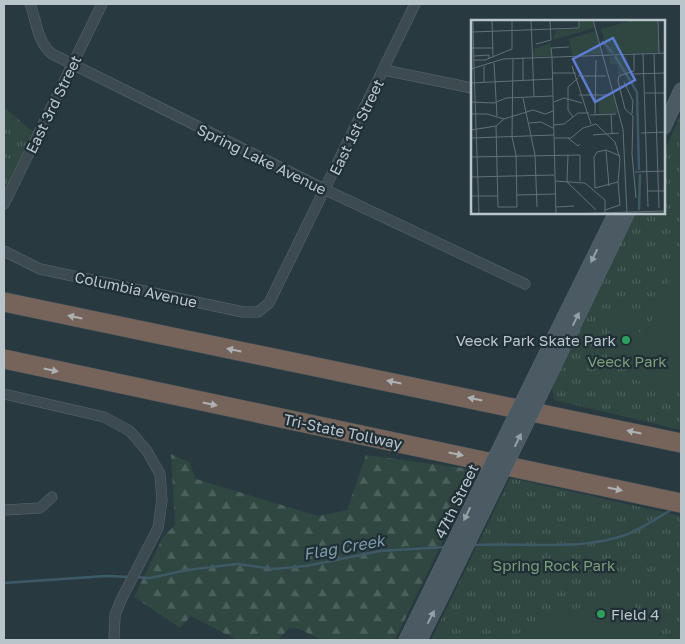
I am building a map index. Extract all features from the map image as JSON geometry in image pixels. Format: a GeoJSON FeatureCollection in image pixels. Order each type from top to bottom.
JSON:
{"type":"FeatureCollection","features":[{"type":"Feature","properties":{"kind":"highway"},"geometry":{"type":"LineString","coordinates":[[4,302],[681,443]]}},
{"type":"Feature","properties":{"kind":"highway","name":"Tri-State Tollway"},"geometry":{"type":"LineString","coordinates":[[4,360],[681,503]]}},
{"type":"Feature","properties":{"kind":"main road"},"geometry":{"type":"LineString","coordinates":[[665,124],[681,90]]}},
{"type":"Feature","properties":{"kind":"main road"},"geometry":{"type":"LineString","coordinates":[[542,378],[615,214]]}},
{"type":"Feature","properties":{"kind":"main road"},"geometry":{"type":"LineString","coordinates":[[542,378],[627,214]]}},
{"type":"Feature","properties":{"kind":"main road","name":"47th Street"},"geometry":{"type":"LineString","coordinates":[[420,640],[542,378]]}},
{"type":"Feature","properties":{"kind":"main road","name":"47th Street"},"geometry":{"type":"LineString","coordinates":[[406,640],[542,378]]}},
{"type":"Feature","properties":{"kind":"street","name":"Spring Lake Avenue"},"geometry":{"type":"LineString","coordinates":[[30,4],[39,37],[45,48],[72,64],[326,190],[525,284]]}},
{"type":"Feature","properties":{"kind":"street","name":"East 3rd Street"},"geometry":{"type":"LineString","coordinates":[[4,204],[102,4]]}},
{"type":"Feature","properties":{"kind":"street","name":"East 1st Street"},"geometry":{"type":"LineString","coordinates":[[269,303],[326,190],[415,4]]}},
{"type":"Feature","properties":{"kind":"street"},"geometry":{"type":"LineString","coordinates":[[384,70],[471,88]]}},
{"type":"Feature","properties":{"kind":"street","name":"Columbia Avenue"},"geometry":{"type":"LineString","coordinates":[[4,251],[40,268],[243,312],[258,312],[269,303]]}},
{"type":"Feature","properties":{"kind":"street"},"geometry":{"type":"LineString","coordinates":[[4,394],[104,417],[130,431],[147,451],[160,474],[162,500],[158,528],[115,615],[114,640]]}},
{"type":"Feature","properties":{"kind":"street"},"geometry":{"type":"LineString","coordinates":[[4,510],[40,508],[52,497]]}},
{"type":"Feature","properties":{"kind":"green space"},"geometry":{"type":"Polygon","coordinates":[[[4,107],[33,132],[4,192],[4,107]]]}},
{"type":"Feature","properties":{"kind":"green space","name":"Veeck Park"},"geometry":{"type":"Polygon","coordinates":[[[681,114],[681,430],[554,400],[552,389],[635,214],[665,214],[665,150],[681,114]]]}},
{"type":"Feature","properties":{"kind":"green space"},"geometry":{"type":"Polygon","coordinates":[[[681,256],[681,390],[653,386],[626,376],[681,256]]]}},
{"type":"Feature","properties":{"kind":"green space","name":"Veeck Park Skate Park"},"geometry":{"type":"Polygon","coordinates":[[[623,309],[642,318],[637,331],[644,335],[628,369],[607,360],[613,346],[608,344],[611,335],[608,327],[612,319],[620,316],[623,309]]]}},
{"type":"Feature","properties":{"kind":"green space"},"geometry":{"type":"Polygon","coordinates":[[[171,454],[189,462],[196,479],[318,516],[347,510],[366,455],[477,470],[395,640],[322,640],[299,629],[289,628],[279,639],[237,640],[191,616],[180,628],[134,597],[163,537],[175,525],[171,454]]]}},
{"type":"Feature","properties":{"kind":"green space","name":"Spring Rock Park"},"geometry":{"type":"Polygon","coordinates":[[[510,478],[681,516],[681,640],[431,640],[510,478]]]}},
{"type":"Feature","properties":{"kind":"green space","name":"Field 4"},"geometry":{"type":"Polygon","coordinates":[[[627,588],[648,640],[502,640],[627,588]]]}},
{"type":"Feature","properties":{"kind":"waterway","name":"Flag Creek"},"geometry":{"type":"LineString","coordinates":[[472,545],[571,545],[610,540],[645,526],[671,510]]}},
{"type":"Feature","properties":{"kind":"waterway","name":"Flag Creek"},"geometry":{"type":"LineString","coordinates":[[135,577],[150,578],[187,570],[237,564],[274,569],[306,566],[380,551],[446,547]]}},
{"type":"Feature","properties":{"kind":"waterway","name":"Flag Creek"},"geometry":{"type":"LineString","coordinates":[[4,583],[106,576],[130,577]]}},
{"type":"Feature","properties":{"kind":"place","name":"Veeck Park Skate Park"},"geometry":{"type":"Point","coordinates":[626,340]}},
{"type":"Feature","properties":{"kind":"place","name":"Field 4"},"geometry":{"type":"Point","coordinates":[601,614]}}]}
